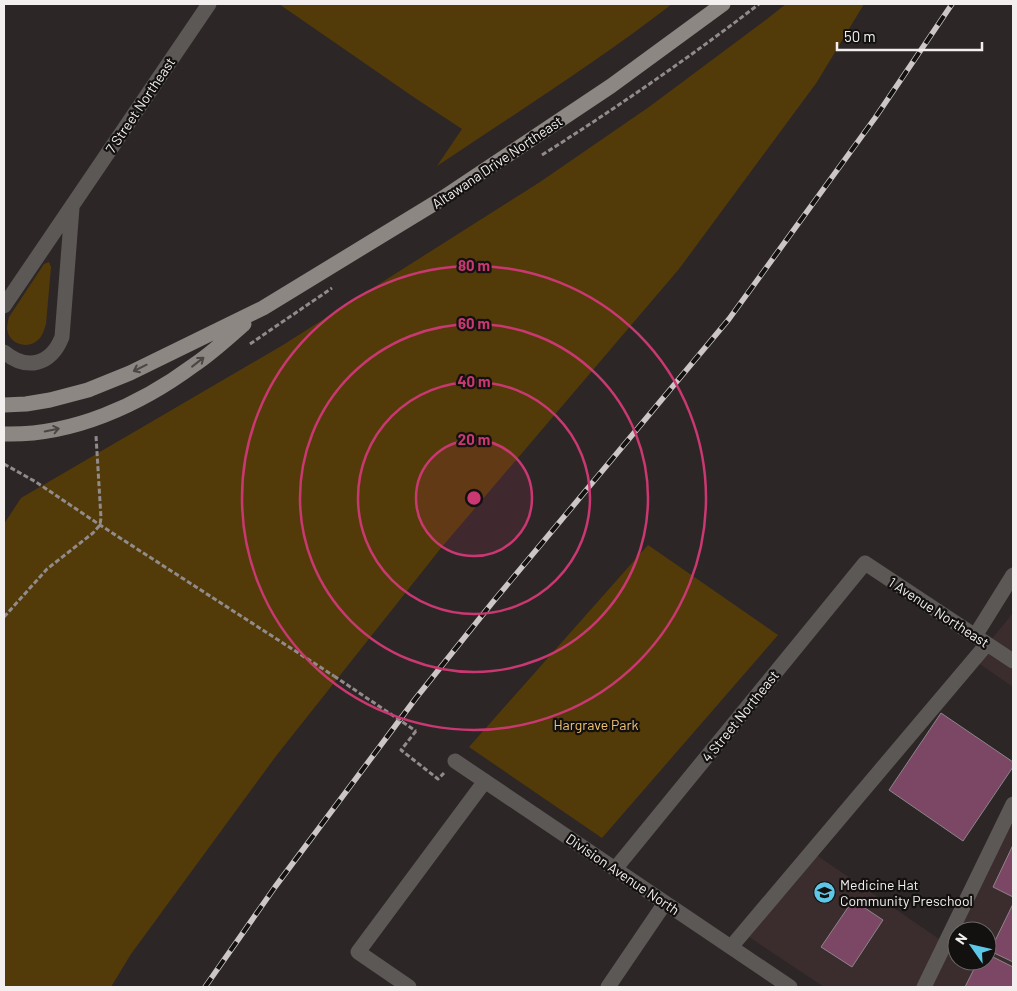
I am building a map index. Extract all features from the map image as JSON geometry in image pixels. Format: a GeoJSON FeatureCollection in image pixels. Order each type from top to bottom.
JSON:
{"type":"FeatureCollection","features":[{"type":"Feature","properties":{"kind":"main road","name":"Altawana Drive Northeast"},"geometry":{"type":"LineString","coordinates":[[4,405],[50,400],[88,390],[130,373],[263,308],[440,200],[611,86],[724,4]]}},
{"type":"Feature","properties":{"kind":"main road","name":"Altawana Drive Northeast"},"geometry":{"type":"LineString","coordinates":[[4,434],[49,430],[78,424],[135,402],[165,386],[196,364],[263,308]]}},
{"type":"Feature","properties":{"kind":"street","name":"7 Street Northeast"},"geometry":{"type":"LineString","coordinates":[[4,306],[209,4]]}},
{"type":"Feature","properties":{"kind":"street","name":"7 Street Northeast"},"geometry":{"type":"LineString","coordinates":[[4,352],[22,362],[32,363],[51,355],[58,347],[62,337],[72,206]]}},
{"type":"Feature","properties":{"kind":"street","name":"1 Avenue Northeast"},"geometry":{"type":"LineString","coordinates":[[865,563],[1013,661]]}},
{"type":"Feature","properties":{"kind":"street","name":"4 Street Northeast"},"geometry":{"type":"LineString","coordinates":[[615,869],[865,563]]}},
{"type":"Feature","properties":{"kind":"street"},"geometry":{"type":"LineString","coordinates":[[731,947],[981,640],[1013,575]]}},
{"type":"Feature","properties":{"kind":"street","name":"Division Avenue North"},"geometry":{"type":"LineString","coordinates":[[455,761],[789,987]]}},
{"type":"Feature","properties":{"kind":"street"},"geometry":{"type":"LineString","coordinates":[[409,987],[358,952],[485,781]]}},
{"type":"Feature","properties":{"kind":"street"},"geometry":{"type":"LineString","coordinates":[[924,987],[1013,804]]}},
{"type":"Feature","properties":{"kind":"street"},"geometry":{"type":"LineString","coordinates":[[608,987],[665,903]]}},
{"type":"Feature","properties":{"kind":"path"},"geometry":{"type":"LineString","coordinates":[[4,617],[47,569],[100,525],[96,436]]}},
{"type":"Feature","properties":{"kind":"path"},"geometry":{"type":"LineString","coordinates":[[4,464],[30,478],[416,731],[401,750],[438,779],[455,761]]}},
{"type":"Feature","properties":{"kind":"shaded area"},"geometry":{"type":"Polygon","coordinates":[[[1013,612],[1013,687],[974,660],[1013,612]]]}},
{"type":"Feature","properties":{"kind":"shaded area","name":"Medicine Hat Community Preschool"},"geometry":{"type":"Polygon","coordinates":[[[1013,804],[1013,987],[824,987],[743,933],[812,852],[945,943],[947,939],[947,971],[997,971],[997,921],[956,921],[1013,804]]]}},
{"type":"Feature","properties":{"kind":"green space"},"geometry":{"type":"Polygon","coordinates":[[[279,4],[672,4],[586,67],[437,166],[462,129],[279,4]]]}},
{"type":"Feature","properties":{"kind":"green space"},"geometry":{"type":"Polygon","coordinates":[[[786,4],[864,4],[817,82],[679,269],[441,548],[276,756],[131,954],[111,987],[4,987],[4,524],[21,498],[283,345],[540,182],[649,107],[786,4]]]}},
{"type":"Feature","properties":{"kind":"green space"},"geometry":{"type":"Polygon","coordinates":[[[49,262],[51,267],[44,330],[35,342],[25,345],[20,344],[11,339],[7,329],[9,317],[44,264],[49,262]]]}},
{"type":"Feature","properties":{"kind":"green space","name":"Hargrave Park"},"geometry":{"type":"Polygon","coordinates":[[[648,545],[778,635],[602,838],[469,747],[648,545]]]}},
{"type":"Feature","properties":{"kind":"building"},"geometry":{"type":"Polygon","coordinates":[[[941,713],[1013,762],[1013,767],[963,841],[889,790],[941,713]]]}},
{"type":"Feature","properties":{"kind":"building"},"geometry":{"type":"Polygon","coordinates":[[[1013,845],[1013,897],[993,887],[1013,845]]]}},
{"type":"Feature","properties":{"kind":"building"},"geometry":{"type":"Polygon","coordinates":[[[853,900],[883,920],[852,967],[821,947],[853,900]]]}},
{"type":"Feature","properties":{"kind":"building"},"geometry":{"type":"Polygon","coordinates":[[[1013,904],[1013,962],[997,954],[997,937],[1013,904]]]}},
{"type":"Feature","properties":{"kind":"building"},"geometry":{"type":"Polygon","coordinates":[[[997,959],[1013,967],[1013,987],[965,987],[973,971],[997,971],[997,959]]]}},
{"type":"Feature","properties":{"kind":"railway"},"geometry":{"type":"LineString","coordinates":[[205,987],[275,887],[416,698],[492,603],[729,319],[875,118],[952,4]]}},
{"type":"Feature","properties":{"kind":"place","name":"Medicine Hat Community Preschool"},"geometry":{"type":"Point","coordinates":[824,892]}}]}
